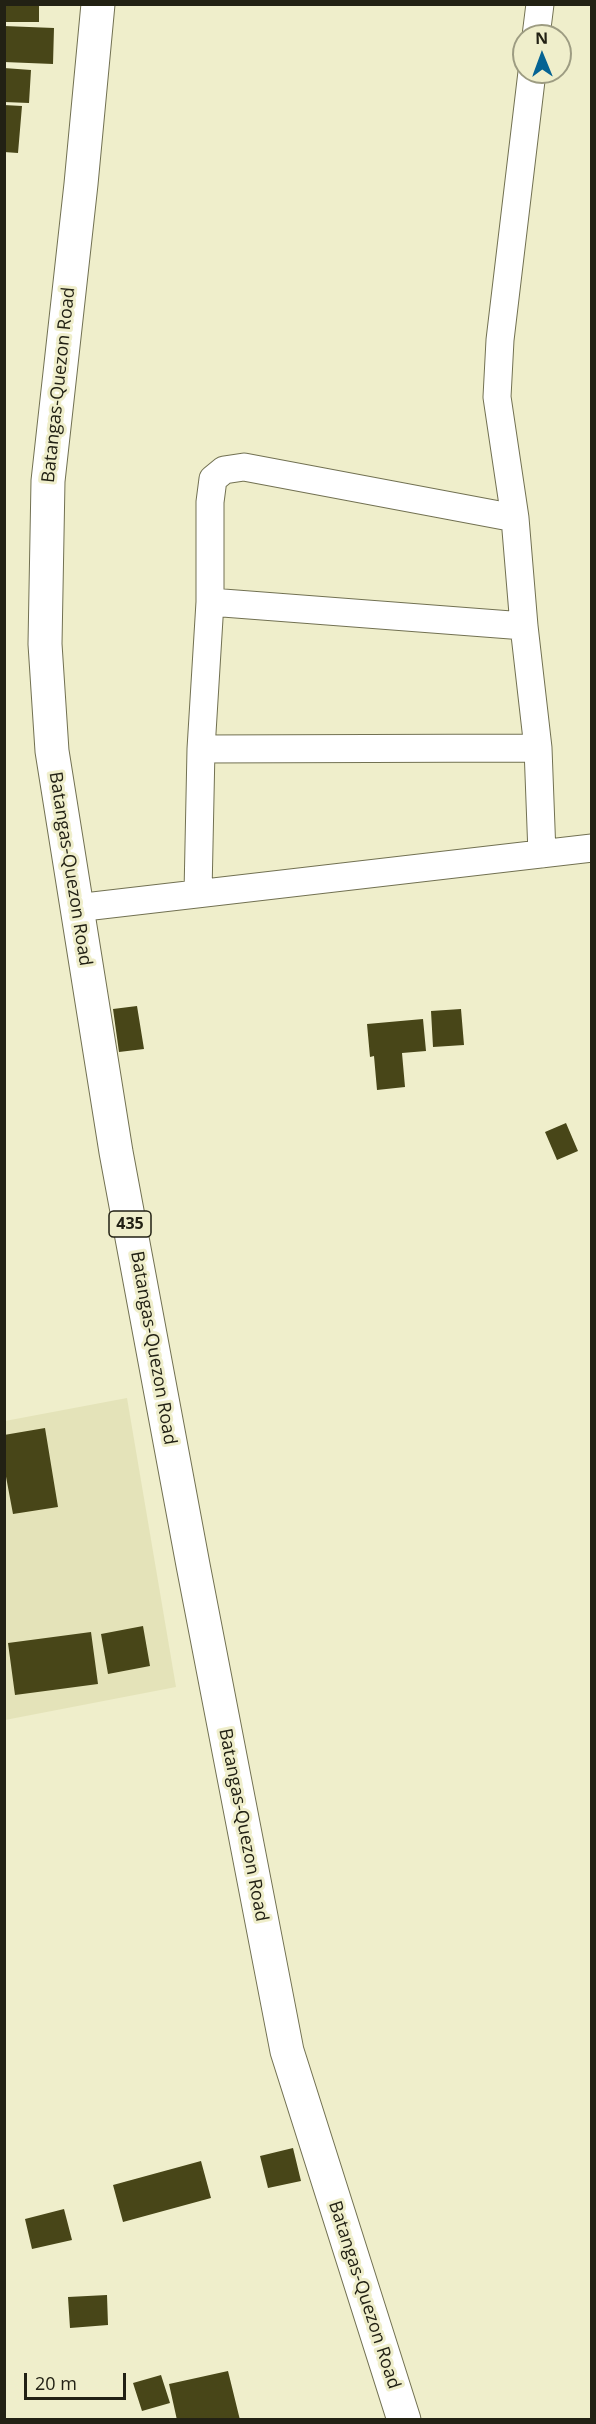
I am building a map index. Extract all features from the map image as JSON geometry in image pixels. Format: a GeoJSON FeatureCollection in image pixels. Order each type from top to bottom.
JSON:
{"type":"FeatureCollection","features":[{"type":"Feature","properties":{"kind":"main road","name":"Batangas-Quezon Road"},"geometry":{"type":"LineString","coordinates":[[98,4],[48,493],[45,644],[52,751],[127,1209],[287,2050],[404,2420]]}},
{"type":"Feature","properties":{"kind":"street"},"geometry":{"type":"LineString","coordinates":[[538,24],[540,4]]}},
{"type":"Feature","properties":{"kind":"street"},"geometry":{"type":"LineString","coordinates":[[531,84],[500,340],[497,397],[515,518],[538,748],[542,854]]}},
{"type":"Feature","properties":{"kind":"street"},"geometry":{"type":"LineString","coordinates":[[198,893],[201,749],[210,602],[210,502],[213,479],[224,470],[244,467],[515,518]]}},
{"type":"Feature","properties":{"kind":"street"},"geometry":{"type":"LineString","coordinates":[[210,602],[524,626]]}},
{"type":"Feature","properties":{"kind":"street"},"geometry":{"type":"LineString","coordinates":[[201,749],[538,748]]}},
{"type":"Feature","properties":{"kind":"street"},"geometry":{"type":"LineString","coordinates":[[76,908],[591,848]]}},
{"type":"Feature","properties":{"kind":"shaded area"},"geometry":{"type":"Polygon","coordinates":[[[127,1398],[176,1687],[5,1720],[5,1421],[127,1398]]]}},
{"type":"Feature","properties":{"kind":"building"},"geometry":{"type":"Polygon","coordinates":[[[4,4],[39,4],[39,22],[4,22],[4,4]]]}},
{"type":"Feature","properties":{"kind":"building"},"geometry":{"type":"Polygon","coordinates":[[[4,26],[54,28],[53,64],[4,62],[4,26]]]}},
{"type":"Feature","properties":{"kind":"building"},"geometry":{"type":"Polygon","coordinates":[[[4,68],[31,70],[29,103],[4,102],[4,68]]]}},
{"type":"Feature","properties":{"kind":"building"},"geometry":{"type":"Polygon","coordinates":[[[4,105],[22,106],[18,153],[4,152],[4,105]]]}},
{"type":"Feature","properties":{"kind":"building"},"geometry":{"type":"Polygon","coordinates":[[[137,1006],[144,1049],[119,1052],[113,1009],[137,1006]]]}},
{"type":"Feature","properties":{"kind":"building"},"geometry":{"type":"Polygon","coordinates":[[[461,1009],[464,1045],[433,1047],[431,1011],[461,1009]]]}},
{"type":"Feature","properties":{"kind":"building"},"geometry":{"type":"Polygon","coordinates":[[[423,1019],[426,1051],[402,1053],[405,1087],[377,1090],[374,1056],[370,1057],[367,1024],[423,1019]]]}},
{"type":"Feature","properties":{"kind":"building"},"geometry":{"type":"Polygon","coordinates":[[[566,1123],[578,1151],[557,1160],[545,1132],[566,1123]]]}},
{"type":"Feature","properties":{"kind":"building"},"geometry":{"type":"Polygon","coordinates":[[[45,1428],[58,1507],[13,1514],[4,1466],[4,1435],[45,1428]]]}},
{"type":"Feature","properties":{"kind":"building"},"geometry":{"type":"Polygon","coordinates":[[[143,1626],[150,1666],[108,1674],[101,1634],[143,1626]]]}},
{"type":"Feature","properties":{"kind":"building"},"geometry":{"type":"Polygon","coordinates":[[[91,1632],[98,1684],[15,1695],[8,1643],[91,1632]]]}},
{"type":"Feature","properties":{"kind":"building"},"geometry":{"type":"Polygon","coordinates":[[[293,2148],[301,2181],[268,2188],[260,2156],[293,2148]]]}},
{"type":"Feature","properties":{"kind":"building"},"geometry":{"type":"Polygon","coordinates":[[[201,2161],[211,2198],[123,2222],[113,2185],[201,2161]]]}},
{"type":"Feature","properties":{"kind":"building"},"geometry":{"type":"Polygon","coordinates":[[[64,2209],[72,2240],[32,2249],[25,2219],[64,2209]]]}},
{"type":"Feature","properties":{"kind":"building"},"geometry":{"type":"Polygon","coordinates":[[[107,2295],[108,2325],[70,2328],[68,2297],[107,2295]]]}},
{"type":"Feature","properties":{"kind":"building"},"geometry":{"type":"Polygon","coordinates":[[[228,2371],[240,2420],[177,2420],[169,2384],[228,2371]]]}},
{"type":"Feature","properties":{"kind":"building"},"geometry":{"type":"Polygon","coordinates":[[[161,2375],[170,2403],[142,2411],[133,2383],[161,2375]]]}}]}
